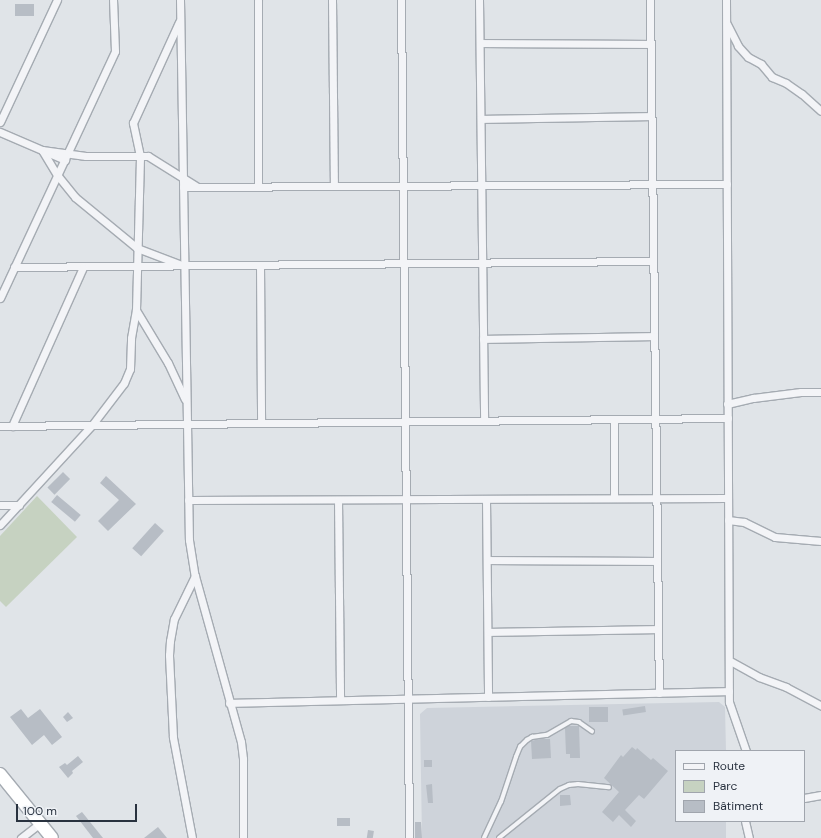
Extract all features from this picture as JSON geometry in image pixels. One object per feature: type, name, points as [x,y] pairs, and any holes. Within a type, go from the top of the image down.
[{"type":"highway","points":[[0,774],[52,838]]},
{"type":"street","points":[[0,122],[57,0]]},
{"type":"street","points":[[0,298],[115,51],[113,0]]},
{"type":"street","points":[[180,0],[189,540],[195,576],[241,742],[243,759],[243,838]]},
{"type":"street","points":[[258,0],[258,186]]},
{"type":"street","points":[[332,0],[334,186]]},
{"type":"street","points":[[401,0],[410,838]]},
{"type":"street","points":[[479,0],[484,421]]},
{"type":"street","points":[[650,0],[659,693]]},
{"type":"street","points":[[726,0],[729,702],[746,750]]},
{"type":"street","points":[[0,525],[92,425],[124,383],[130,369],[131,338],[136,310],[140,156],[134,123],[180,20]]},
{"type":"street","points":[[726,22],[738,46],[748,57],[761,64],[772,77],[786,83],[802,94],[821,111]]},
{"type":"street","points":[[480,43],[650,44]]},
{"type":"street","points":[[481,119],[651,116]]},
{"type":"street","points":[[0,132],[42,150],[66,156],[148,156],[198,187]]},
{"type":"street","points":[[42,150],[57,175],[75,198],[137,248],[184,266]]},
{"type":"street","points":[[183,187],[726,184]]},
{"type":"street","points":[[14,267],[653,261]]},
{"type":"street","points":[[260,265],[262,423]]},
{"type":"street","points":[[12,426],[83,267]]},
{"type":"street","points":[[136,310],[168,363],[186,401]]},
{"type":"street","points":[[483,339],[654,336]]},
{"type":"street","points":[[727,404],[753,398],[794,393],[821,392]]},
{"type":"street","points":[[0,426],[728,418]]},
{"type":"street","points":[[614,419],[614,498]]},
{"type":"street","points":[[188,500],[728,498]]},
{"type":"street","points":[[486,499],[488,697]]},
{"type":"street","points":[[338,500],[340,700]]},
{"type":"street","points":[[0,505],[19,505]]},
{"type":"street","points":[[728,520],[744,522],[775,536],[821,541]]},
{"type":"street","points":[[487,560],[657,561]]},
{"type":"street","points":[[192,838],[173,737],[170,641],[174,619],[195,576]]},
{"type":"street","points":[[488,632],[658,629]]},
{"type":"street","points":[[732,662],[758,677],[786,687],[821,706]]},
{"type":"street","points":[[229,703],[729,692]]},
{"type":"street","points":[[805,798],[821,795]]},
{"type":"street","points":[[745,822],[749,838]]},
{"type":"street","points":[[21,838],[40,823]]},
{"type":"lane","points":[[484,838],[501,802],[520,747],[527,740],[532,737],[550,733],[571,721],[578,722],[592,731]]},
{"type":"lane","points":[[499,838],[560,790],[569,785],[578,784],[609,788]]},
{"type":"shaded area","points":[[719,702],[725,707],[726,750],[675,750],[675,822],[726,822],[726,838],[422,838],[420,714],[427,708]]},
{"type":"green space","points":[[37,496],[77,537],[6,607],[0,601],[0,536]]},
{"type":"building","points":[[15,4],[34,4],[34,16],[15,16]]},
{"type":"building","points":[[63,472],[70,479],[55,495],[47,488]]},
{"type":"building","points":[[106,476],[136,504],[108,531],[98,521],[119,500],[100,483]]},
{"type":"building","points":[[57,495],[81,515],[75,522],[51,502]]},
{"type":"building","points":[[155,523],[164,531],[141,556],[132,548]]},
{"type":"building","points":[[645,706],[646,712],[623,716],[622,710]]},
{"type":"building","points":[[589,707],[608,707],[608,722],[589,722]]},
{"type":"building","points":[[21,709],[28,718],[40,709],[62,737],[52,745],[44,735],[32,745],[10,717]]},
{"type":"building","points":[[68,712],[73,718],[67,722],[63,717]]},
{"type":"building","points":[[568,726],[579,726],[580,758],[570,758],[570,754],[566,754],[565,728]]},
{"type":"building","points":[[550,739],[551,758],[532,759],[531,741]]},
{"type":"building","points":[[632,747],[636,750],[637,748],[651,760],[653,758],[668,771],[644,799],[639,795],[625,810],[636,821],[631,827],[619,815],[613,822],[602,812],[619,792],[604,778],[621,755],[623,757]]},
{"type":"building","points":[[78,756],[83,762],[72,771],[73,773],[68,778],[59,767],[65,763],[67,765]]},
{"type":"building","points":[[424,760],[432,760],[432,767],[424,767]]},
{"type":"building","points":[[432,784],[433,803],[428,803],[426,785]]},
{"type":"building","points":[[560,795],[570,795],[571,805],[560,806]]},
{"type":"building","points":[[82,812],[103,838],[93,838],[76,816]]},
{"type":"building","points":[[337,818],[350,818],[350,826],[337,826]]},
{"type":"building","points":[[415,822],[421,822],[422,838],[415,838]]},
{"type":"building","points":[[158,827],[167,838],[144,838]]},
{"type":"building","points":[[368,830],[374,831],[373,838],[367,838]]}]
